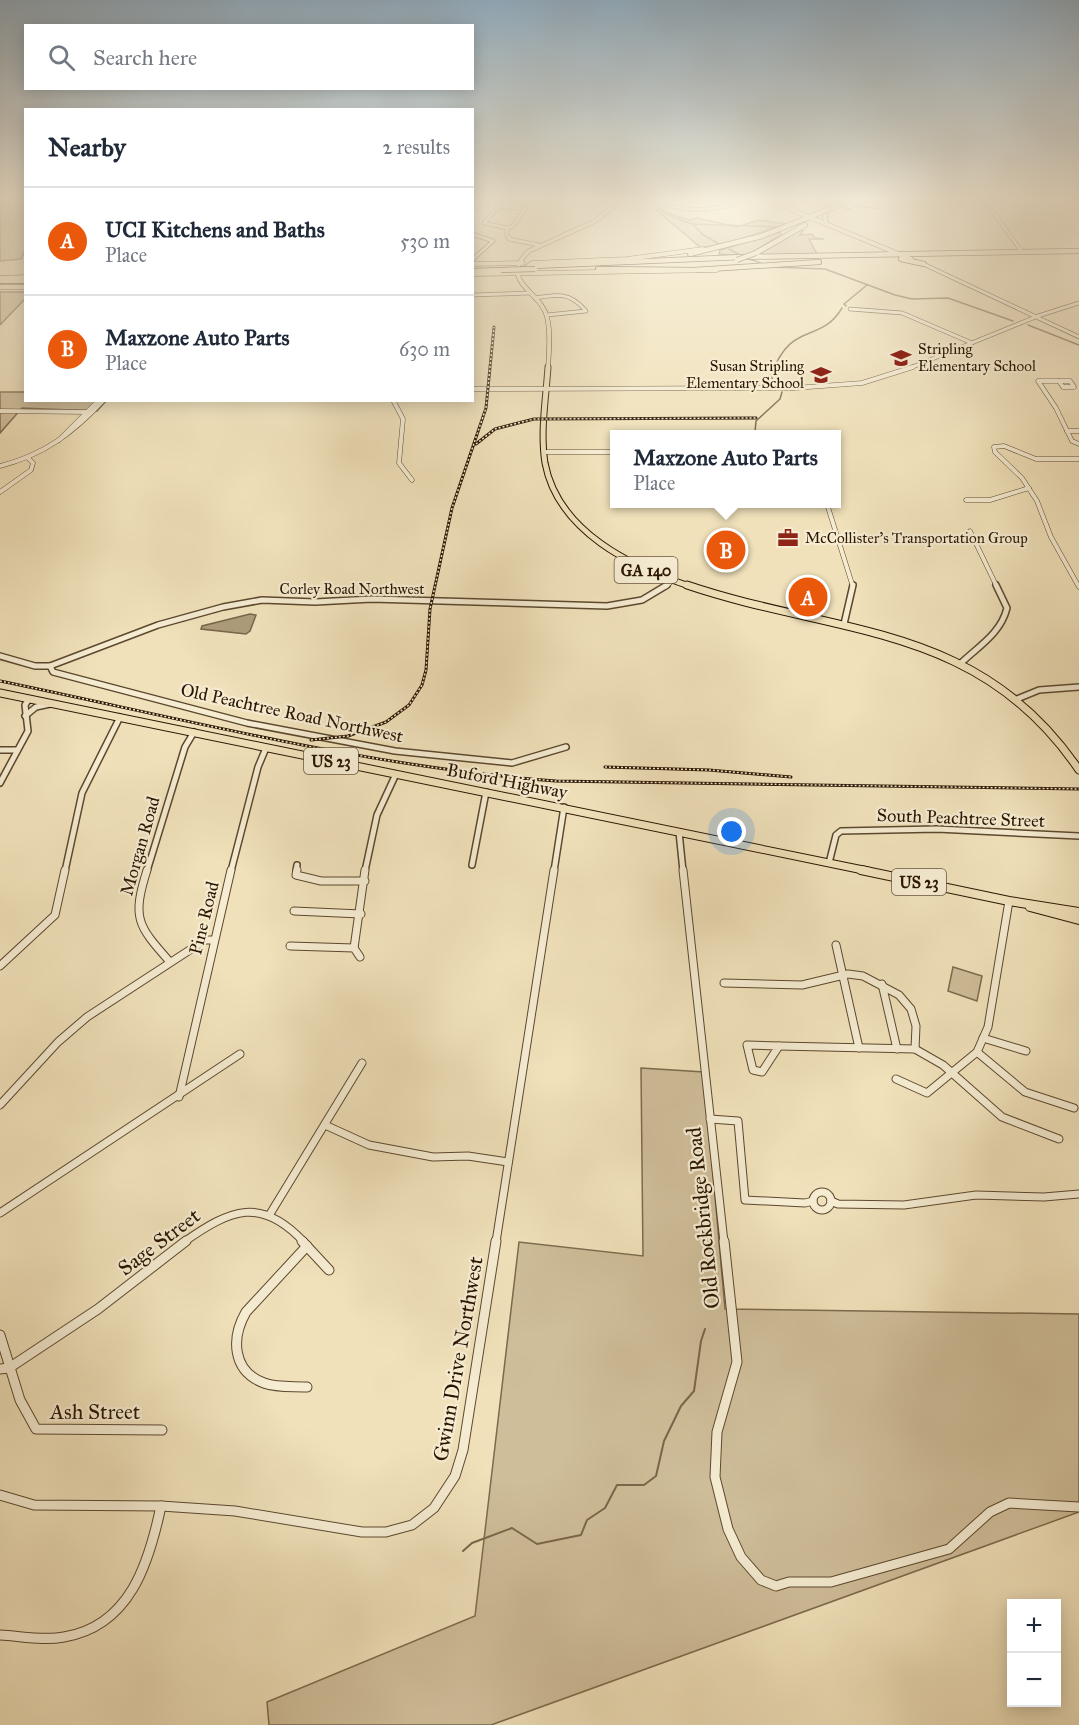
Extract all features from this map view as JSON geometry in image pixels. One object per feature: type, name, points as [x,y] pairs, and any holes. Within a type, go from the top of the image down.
[{"type":"highway","points":[[0,283],[24,282]]},
{"type":"main road","points":[[522,280],[523,288],[529,290]]},
{"type":"main road","points":[[526,280],[529,290],[547,315]]},
{"type":"main road","name":"GA 140","points":[[547,315],[545,452],[548,477],[555,492],[576,521],[596,539],[627,560],[672,581],[726,598],[844,624],[916,643],[962,663],[1017,699],[1052,731],[1079,770]]},
{"type":"main road","name":"Buford Highway","points":[[0,693],[564,807],[1009,901],[1079,912]]},
{"type":"main road","name":"Buford Highway","points":[[1009,901],[1079,920]]},
{"type":"street","points":[[959,280],[1079,337]]},
{"type":"street","points":[[474,295],[529,290]]},
{"type":"street","points":[[534,298],[571,295],[586,311],[547,315]]},
{"type":"street","points":[[474,389],[833,386],[880,379],[1036,317],[1079,303]]},
{"type":"street","points":[[850,309],[902,313],[972,343]]},
{"type":"street","points":[[1059,381],[1038,381],[1072,441],[1079,444]]},
{"type":"street","points":[[89,412],[97,402]]},
{"type":"street","points":[[0,465],[27,457],[56,442],[102,402]]},
{"type":"street","points":[[394,402],[403,418],[399,463],[412,480]]},
{"type":"street","points":[[0,411],[89,412]]},
{"type":"street","points":[[1067,431],[1079,431]]},
{"type":"street","points":[[1079,459],[1036,459],[1008,447],[995,446],[995,452],[1029,488],[1037,501],[1051,537],[1079,587]]},
{"type":"street","points":[[545,452],[610,452]]},
{"type":"street","points":[[0,492],[31,470],[33,463],[27,457]]},
{"type":"street","points":[[966,500],[990,500],[1029,488]]},
{"type":"street","points":[[828,508],[853,582],[852,597],[844,624]]},
{"type":"street","points":[[962,663],[997,629],[1006,617],[1007,608],[970,531]]},
{"type":"street","name":"Corley Road Northwest","points":[[0,656],[35,666],[50,666],[150,628],[245,602],[372,599],[608,606],[640,602],[654,596],[672,581]]},
{"type":"street","name":"Old Peachtree Road Northwest","points":[[50,666],[53,672],[127,692],[382,750],[513,764],[534,759],[540,753],[553,747],[566,747]]},
{"type":"street","points":[[1017,699],[1037,690],[1079,687]]},
{"type":"street","points":[[0,783],[28,731],[24,717],[25,705],[29,699]]},
{"type":"street","points":[[24,717],[36,707],[50,704]]},
{"type":"street","points":[[0,966],[55,915],[82,793],[120,717]]},
{"type":"street","name":"Morgan Road","points":[[170,962],[145,934],[137,917],[138,899],[185,747],[194,732]]},
{"type":"street","name":"Pine Road","points":[[179,1097],[213,940],[258,767],[266,748]]},
{"type":"street","points":[[0,750],[17,750]]},
{"type":"street","points":[[0,764],[10,761]]},
{"type":"street","points":[[360,957],[354,948],[373,828],[380,803],[396,774]]},
{"type":"street","points":[[472,865],[486,792]]},
{"type":"street","name":"Gwinn Drive Northwest","points":[[0,1495],[34,1505],[161,1506],[235,1511],[374,1532],[400,1530],[434,1508],[455,1476],[463,1450],[564,807]]},
{"type":"street","name":"South Peachtree Street","points":[[829,863],[836,835],[841,831],[937,829],[1079,836]]},
{"type":"street","name":"Old Rockbridge Road","points":[[680,832],[737,1362],[717,1432],[715,1477],[723,1514],[741,1557],[756,1575],[776,1586],[789,1582],[831,1582],[949,1550],[965,1538],[977,1522],[1010,1502],[1060,1508],[1079,1507]]},
{"type":"street","points":[[297,865],[297,875],[302,878],[316,881],[365,881]]},
{"type":"street","points":[[897,1079],[927,1093],[977,1052],[988,1027],[993,986],[1009,901]]},
{"type":"street","points":[[294,911],[361,914]]},
{"type":"street","points":[[0,1105],[73,1029],[170,962],[205,940],[213,940]]},
{"type":"street","points":[[836,945],[859,1048]]},
{"type":"street","points":[[290,946],[354,948]]},
{"type":"street","points":[[724,983],[812,984],[852,974],[882,984],[898,992],[914,1014],[915,1049]]},
{"type":"street","points":[[882,984],[897,1049]]},
{"type":"street","points":[[983,1038],[1026,1051]]},
{"type":"street","points":[[779,1046],[762,1072],[753,1070],[747,1046],[779,1046],[915,1049],[943,1065],[1002,1117],[1059,1139]]},
{"type":"street","points":[[977,1052],[1025,1092],[1074,1108]]},
{"type":"street","points":[[0,1213],[179,1097],[240,1054]]},
{"type":"street","points":[[329,1270],[307,1246],[270,1214],[362,1063]]},
{"type":"street","points":[[710,1119],[738,1121],[745,1200],[805,1203],[813,1201]]},
{"type":"street","points":[[325,1125],[369,1145],[433,1157],[468,1156],[508,1162]]},
{"type":"street","points":[[813,1201],[816,1193],[822,1192],[837,1204],[904,1205],[976,1195],[1044,1197],[1079,1194]]},
{"type":"street","points":[[813,1201],[817,1208],[822,1210],[830,1208],[831,1201]]},
{"type":"street","name":"Sage Street","points":[[5,1369],[84,1321],[217,1221],[232,1215],[270,1214]]},
{"type":"street","points":[[307,1246],[246,1312],[238,1323],[234,1337],[238,1359],[252,1376],[266,1383],[307,1387]]},
{"type":"street","points":[[0,1335],[5,1369]]},
{"type":"street","name":"Ash Street","points":[[5,1369],[30,1425],[38,1430],[162,1430]]},
{"type":"street","points":[[0,1635],[64,1637],[97,1628],[111,1618],[129,1598],[145,1570],[152,1554],[161,1506]]},
{"type":"shaded area","points":[[0,292],[24,292],[24,300],[0,325]]},
{"type":"shaded area","points":[[0,392],[24,392],[24,402],[105,402],[97,411],[22,408],[0,433]]},
{"type":"shaded area","points":[[250,614],[256,615],[250,631],[246,634],[201,629],[202,626]]},
{"type":"shaded area","points":[[953,967],[982,976],[977,1001],[948,991]]},
{"type":"shaded area","points":[[641,1068],[704,1072],[725,1309],[1079,1314],[1079,1512],[491,1725],[269,1725],[267,1702],[475,1616],[519,1242],[643,1256]]},
{"type":"waterway","points":[[856,280],[912,299],[948,298],[1013,321]]},
{"type":"waterway","points":[[846,306],[844,304],[867,285]]},
{"type":"waterway","points":[[776,386],[771,376],[787,347],[796,339],[824,326],[842,308]]},
{"type":"waterway","points":[[1028,325],[1079,345]]},
{"type":"waterway","points":[[755,430],[756,421],[780,399],[782,392]]},
{"type":"waterway","points":[[463,1551],[472,1543],[512,1528],[537,1544],[581,1535],[587,1520],[605,1508],[617,1485],[644,1485],[656,1476],[664,1441],[681,1406],[694,1391],[701,1341],[705,1329]]},
{"type":"railway","points":[[311,740],[348,736],[386,722],[409,705],[422,685],[426,670],[430,609],[452,508],[486,408],[494,327]]},
{"type":"railway","points":[[476,444],[495,429],[534,419],[756,418]]},
{"type":"railway","points":[[0,681],[276,740],[416,765],[486,774],[556,781],[1079,789]]},
{"type":"railway","points":[[605,767],[709,770],[791,777]]},
{"type":"place","name":"Stripling Elementary School","points":[[901,358]]},
{"type":"place","name":"Susan Stripling Elementary School","points":[[821,375]]},
{"type":"place","name":"McCollister's Transportation Group","points":[[788,538]]},
{"type":"place","name":"Maxzone Auto Parts","points":[[726,550]]},
{"type":"place","name":"UCI Kitchens and Baths","points":[[808,597]]}]
